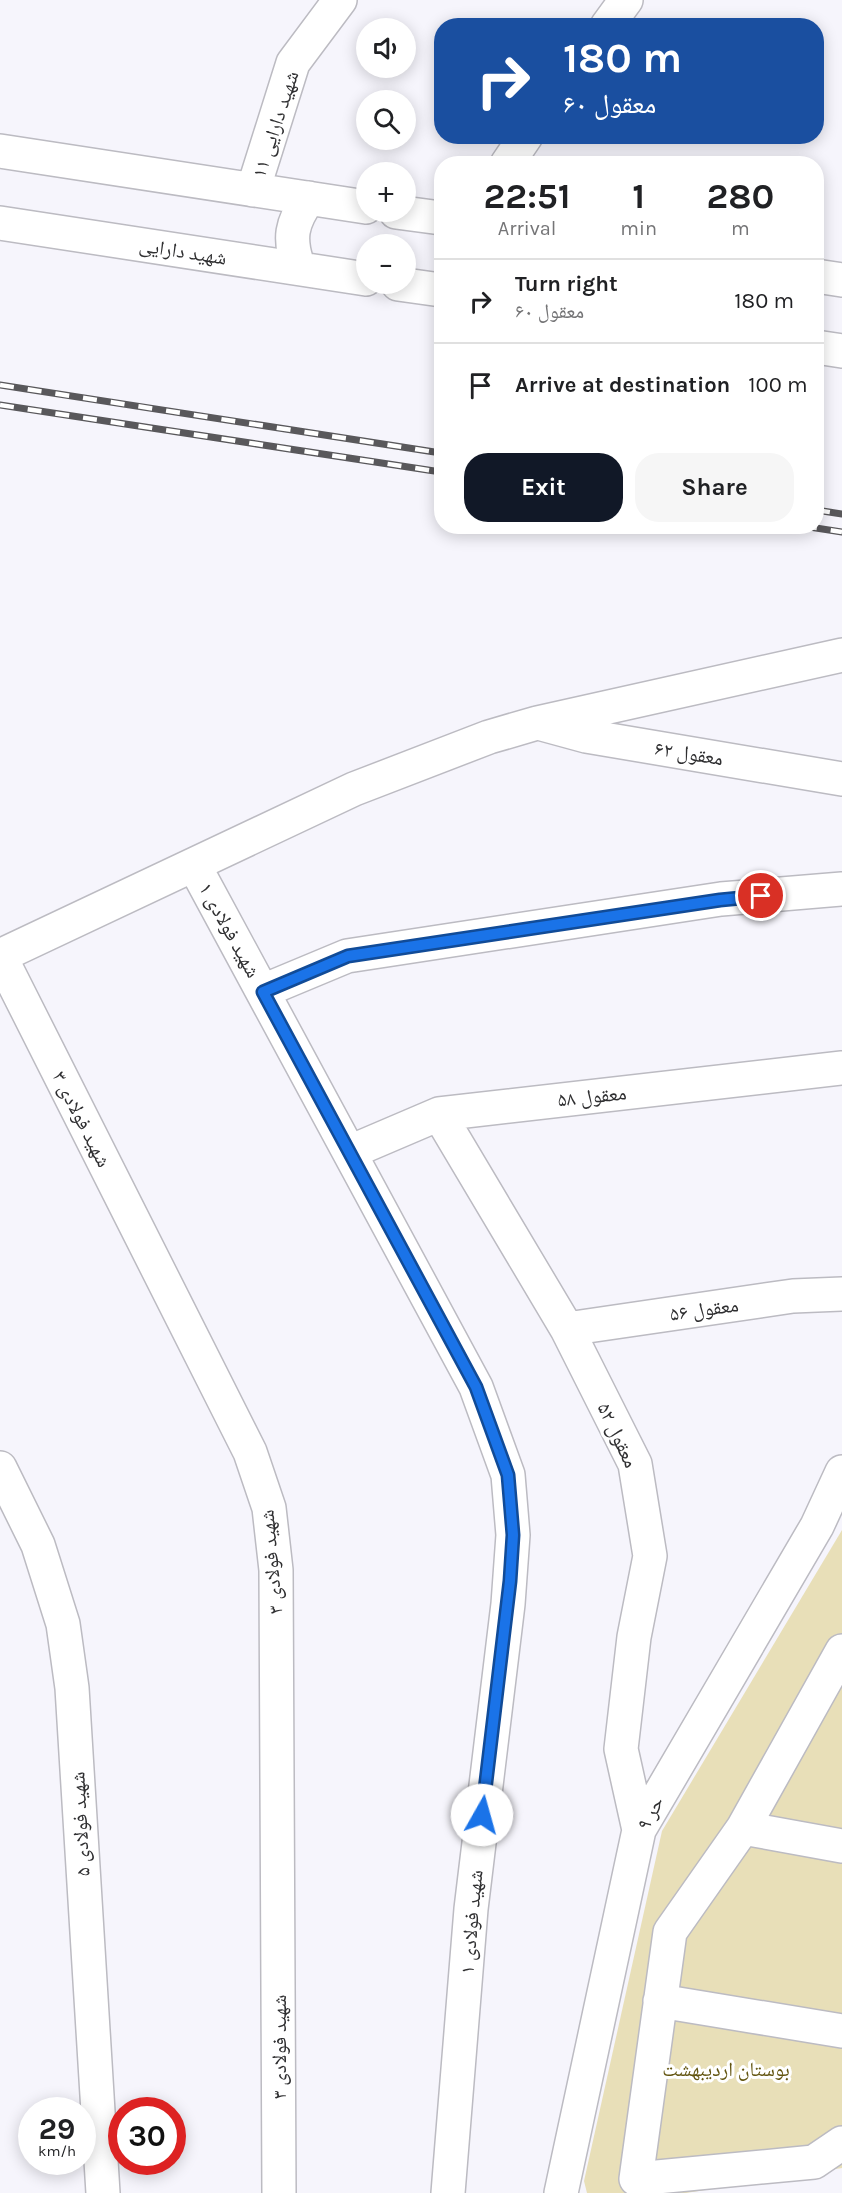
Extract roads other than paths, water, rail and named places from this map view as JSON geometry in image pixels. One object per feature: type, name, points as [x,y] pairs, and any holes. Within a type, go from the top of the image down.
[{"type":"street","name":"شهید دارایی ۱۱","points":[[254,190],[293,63],[340,0]]},
{"type":"street","points":[[614,18],[626,0]]},
{"type":"street","points":[[0,151],[356,205]]},
{"type":"street","points":[[299,268],[292,250],[292,231],[298,214],[309,198]]},
{"type":"street","points":[[416,215],[434,218]]},
{"type":"street","name":"شهید دارایی","points":[[0,223],[356,277]]},
{"type":"street","points":[[824,277],[842,280]]},
{"type":"street","points":[[416,287],[434,289]]},
{"type":"street","points":[[824,348],[842,351]]},
{"type":"street","points":[[0,956],[354,789],[489,737],[537,723],[842,655]]},
{"type":"street","name":"معقول ۶۲","points":[[537,723],[586,736],[842,779]]},
{"type":"street","name":"شهید فولادی ۱","points":[[194,865],[476,1387],[508,1475],[513,1535],[508,1604],[471,1909],[448,2193]]},
{"type":"street","points":[[263,992],[348,956],[720,900],[842,889]]},
{"type":"street","name":"شهید فولادی ۳","points":[[0,956],[250,1452],[268,1508],[276,1570],[279,2193]]},
{"type":"street","name":"معقول ۵۸","points":[[350,1152],[439,1114],[842,1068]]},
{"type":"street","name":"معقول ۵۲","points":[[439,1114],[567,1329],[635,1464],[650,1556],[634,1637],[621,1749],[639,1830]]},
{"type":"street","name":"معقول ۵۶","points":[[567,1329],[793,1296],[842,1294]]},
{"type":"street","name":"شهید فولادی ۵","points":[[0,1468],[38,1545],[63,1624],[72,1688],[103,2193]]},
{"type":"street","name":"حر ۹","points":[[561,2193],[639,1830],[817,1526],[842,1472]]},
{"type":"street","points":[[842,1651],[743,1828],[670,1932],[636,2179],[814,2162],[842,2143]]},
{"type":"street","points":[[743,1828],[842,1846]]},
{"type":"street","points":[[660,2001],[842,2031]]},
{"type":"railway","points":[[0,385],[434,452]]},
{"type":"railway","points":[[0,405],[434,471]]},
{"type":"railway","points":[[824,511],[842,514]]},
{"type":"railway","points":[[824,529],[842,532]]},
{"type":"park label","name":"بوستان اردیبهشت","points":[[726,2069]]}]
